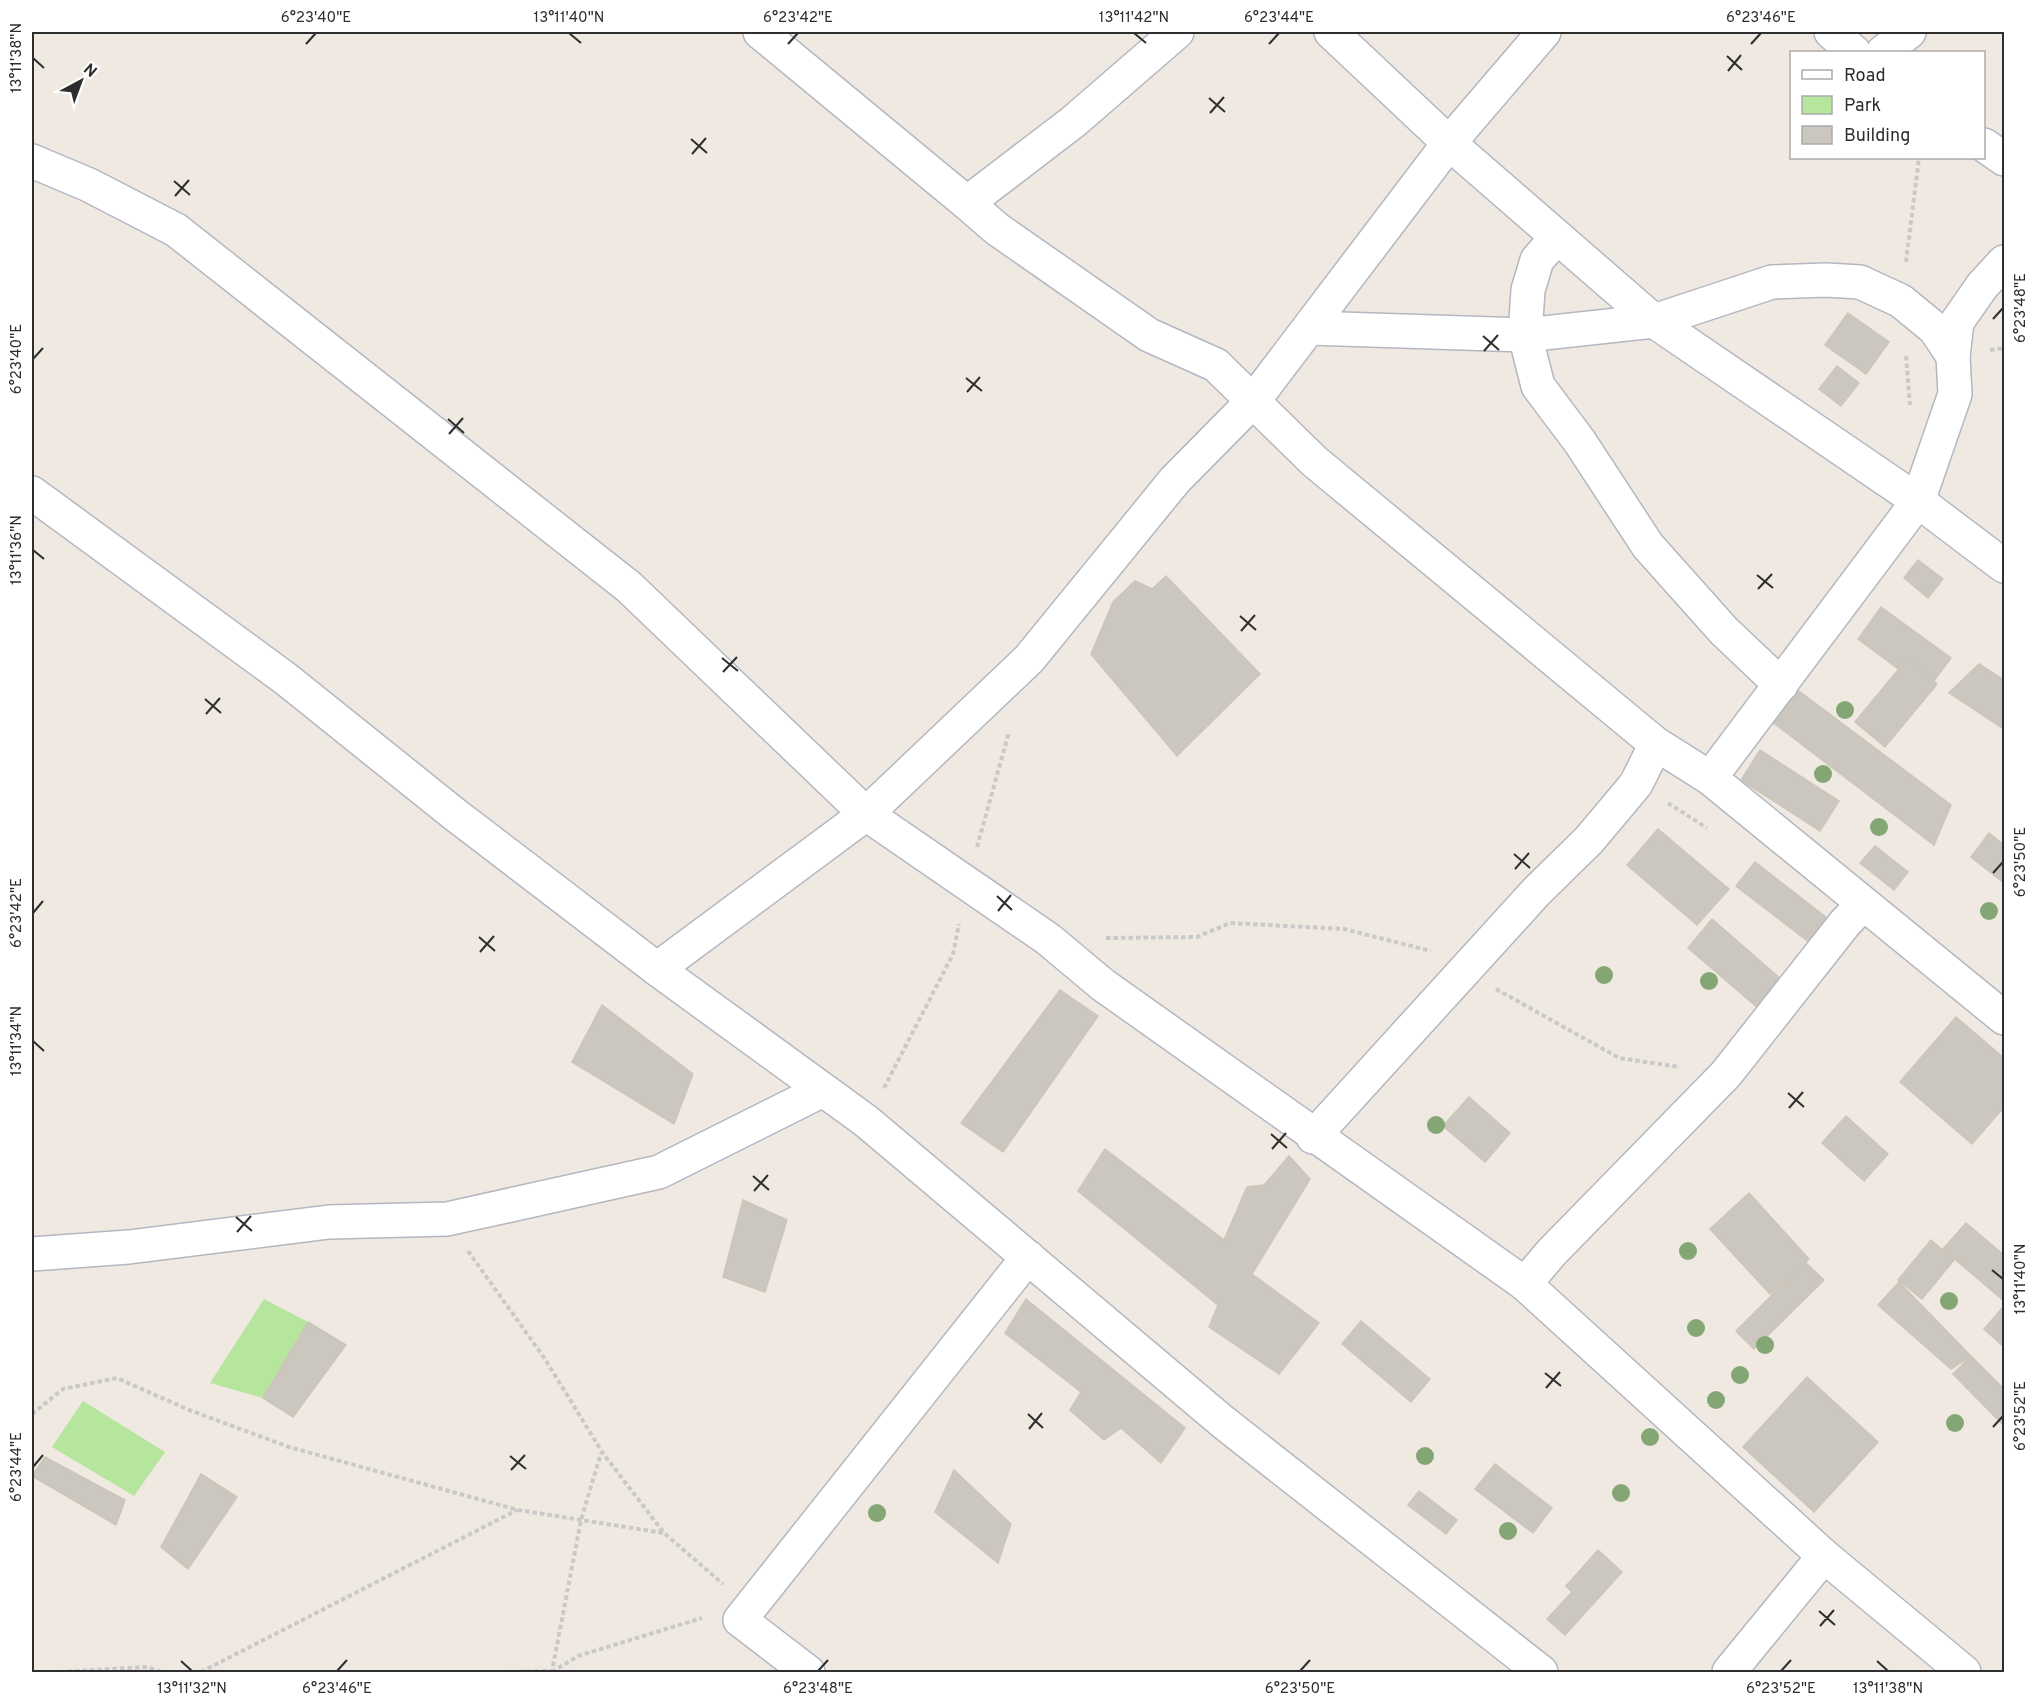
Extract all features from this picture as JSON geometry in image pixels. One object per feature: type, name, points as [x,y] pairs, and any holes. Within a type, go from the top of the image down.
[{"type":"street","points":[[760,32],[997,229],[1149,335],[1216,365],[1314,461],[1656,744],[1710,778],[2004,1018]]},
{"type":"street","points":[[968,203],[1073,122],[1177,32]]},
{"type":"street","points":[[1331,32],[1449,142],[1654,321],[1918,501],[2004,566]]},
{"type":"street","points":[[657,969],[866,814],[1029,659],[1175,480],[1254,400],[1449,142],[1544,32]]},
{"type":"street","points":[[1831,32],[1853,51]]},
{"type":"street","points":[[1884,51],[1910,32]]},
{"type":"street","points":[[1985,146],[2004,159]]},
{"type":"street","points":[[32,161],[89,185],[176,230],[629,586],[866,814],[1048,939],[1103,985],[1313,1137],[1525,1284],[1824,1556],[1964,1672]]},
{"type":"street","points":[[1557,237],[1537,260],[1528,290],[1525,335],[1538,386],[1580,442],[1648,546],[1725,631],[1781,685]]},
{"type":"street","points":[[1710,778],[1918,501],[1955,394],[1953,356],[1957,322],[2004,262]]},
{"type":"street","points":[[1310,328],[1525,335],[1654,321],[1772,282],[1860,282],[1901,301],[1935,329],[1953,356]]},
{"type":"street","points":[[32,493],[286,679],[453,813],[657,969],[739,1027],[821,1091],[866,1121],[1223,1422],[1541,1672]]},
{"type":"street","points":[[1313,1137],[1536,892],[1589,840],[1636,784],[1656,744]]},
{"type":"street","points":[[1525,1284],[1551,1253],[1726,1074],[1845,923],[1863,904]]},
{"type":"street","points":[[32,1254],[129,1247],[329,1222],[447,1219],[659,1172],[821,1091]]},
{"type":"street","points":[[808,1672],[740,1620],[1028,1257]]},
{"type":"street","points":[[1729,1672],[1824,1556]]},
{"type":"path","points":[[1105,938],[1197,937],[1230,923],[1333,929],[1474,961],[1496,990],[1619,1058],[1726,1074]]},
{"type":"path","points":[[447,1219],[545,1359],[602,1452],[664,1533],[751,1608]]},
{"type":"path","points":[[32,1414],[63,1389],[117,1378],[189,1410],[289,1447],[518,1510],[664,1533]]},
{"type":"path","points":[[552,1672],[581,1520],[602,1452]]},
{"type":"path","points":[[201,1672],[518,1510]]},
{"type":"path","points":[[497,1672],[552,1672],[578,1656],[703,1618]]},
{"type":"path","points":[[60,1672],[147,1667],[162,1672]]},
{"type":"green space","points":[[264,1299],[308,1322],[263,1398],[210,1383]]},
{"type":"green space","points":[[83,1401],[165,1452],[134,1496],[52,1447]]},
{"type":"building","points":[[1848,313],[1889,342],[1866,374],[1825,345]]},
{"type":"building","points":[[1837,366],[1859,383],[1841,406],[1819,389]]},
{"type":"building","points":[[1918,560],[1943,579],[1928,598],[1904,578]]},
{"type":"building","points":[[1166,576],[1260,674],[1177,756],[1091,654],[1113,602],[1135,581],[1152,589]]},
{"type":"building","points":[[1881,607],[1951,658],[1927,690],[1858,639]]},
{"type":"building","points":[[1907,659],[1937,684],[1885,747],[1855,722]]},
{"type":"building","points":[[1979,664],[2004,680],[2004,729],[1949,693]]},
{"type":"building","points":[[1795,688],[1951,805],[1934,845],[1771,721]]},
{"type":"building","points":[[1760,750],[1839,801],[1820,831],[1741,780]]},
{"type":"building","points":[[1658,829],[1729,889],[1697,925],[1627,865]]},
{"type":"building","points":[[1989,833],[2004,845],[2004,883],[1971,857]]},
{"type":"building","points":[[1875,846],[1908,872],[1894,890],[1860,863]]},
{"type":"building","points":[[1755,862],[1832,922],[1814,946],[1736,886]]},
{"type":"building","points":[[1712,919],[1782,980],[1758,1008],[1688,948]]},
{"type":"building","points":[[1060,990],[1098,1016],[1003,1152],[961,1123]]},
{"type":"building","points":[[602,1005],[693,1074],[674,1124],[572,1062]]},
{"type":"building","points":[[1956,1017],[2004,1058],[2004,1107],[1972,1144],[1900,1082]]},
{"type":"building","points":[[1469,1097],[1510,1133],[1485,1162],[1443,1126]]},
{"type":"building","points":[[1846,1116],[1888,1154],[1864,1181],[1822,1143]]},
{"type":"building","points":[[1105,1149],[1224,1240],[1247,1187],[1264,1185],[1289,1156],[1310,1179],[1252,1274],[1319,1323],[1279,1374],[1209,1327],[1218,1305],[1078,1191]]},
{"type":"building","points":[[1749,1193],[1809,1259],[1770,1294],[1710,1229]]},
{"type":"building","points":[[743,1200],[787,1220],[765,1292],[723,1277]]},
{"type":"building","points":[[1966,1223],[2004,1255],[2004,1301],[1943,1249]]},
{"type":"building","points":[[1931,1240],[1954,1260],[1922,1299],[1898,1280]]},
{"type":"building","points":[[1805,1262],[1824,1280],[1754,1349],[1736,1331]]},
{"type":"building","points":[[1899,1282],[1971,1356],[1951,1369],[1878,1305]]},
{"type":"building","points":[[1026,1299],[1185,1428],[1161,1463],[1121,1428],[1104,1440],[1070,1410],[1081,1392],[1005,1333]]},
{"type":"building","points":[[2004,1306],[2004,1347],[1984,1329]]},
{"type":"building","points":[[1361,1321],[1430,1379],[1411,1402],[1342,1344]]},
{"type":"building","points":[[308,1322],[346,1345],[293,1417],[263,1398]]},
{"type":"building","points":[[1971,1356],[2004,1389],[2004,1426],[1953,1374]]},
{"type":"building","points":[[1807,1377],[1878,1442],[1814,1512],[1743,1447]]},
{"type":"building","points":[[45,1457],[125,1500],[116,1525],[32,1476]]},
{"type":"building","points":[[1495,1464],[1552,1508],[1533,1533],[1475,1489]]},
{"type":"building","points":[[954,1470],[1011,1524],[998,1563],[935,1512]]},
{"type":"building","points":[[201,1474],[237,1497],[188,1569],[161,1547]]},
{"type":"building","points":[[1419,1491],[1457,1520],[1446,1534],[1408,1505]]},
{"type":"building","points":[[1598,1550],[1622,1572],[1565,1635],[1547,1619],[1572,1592],[1566,1586]]}]
